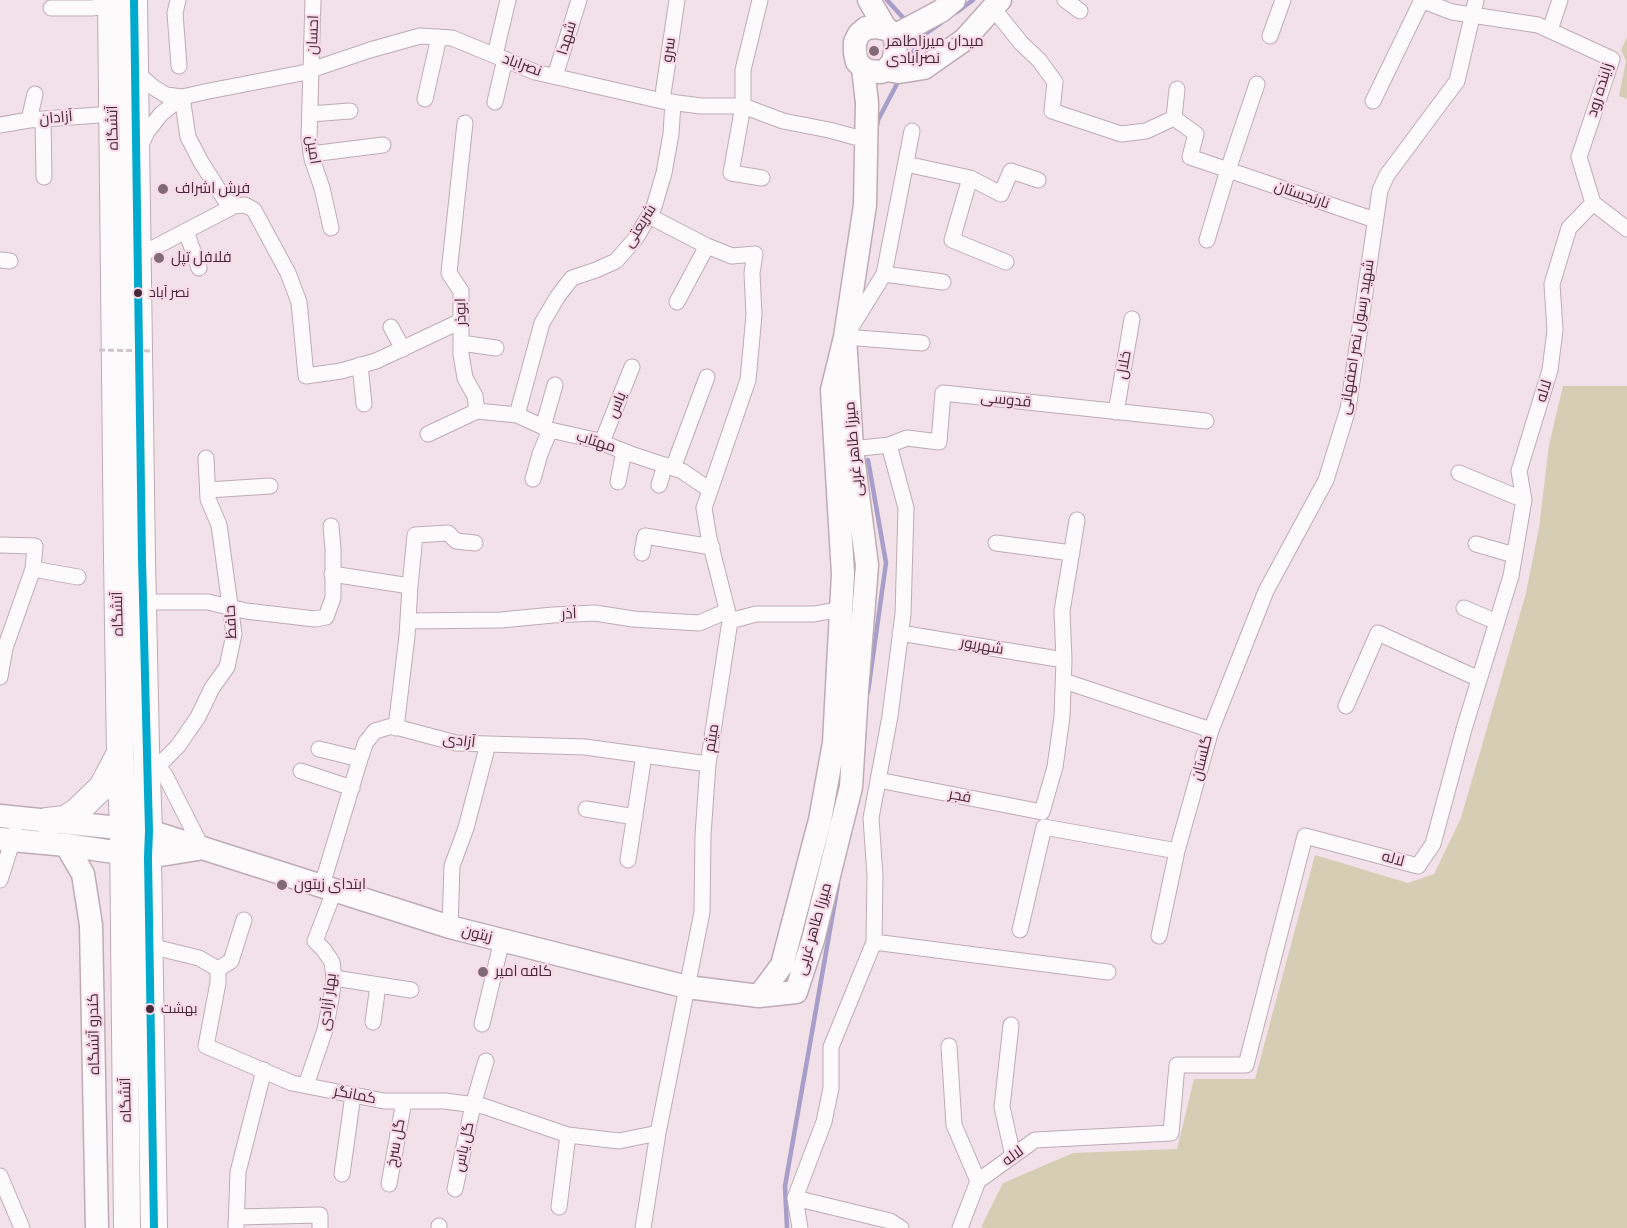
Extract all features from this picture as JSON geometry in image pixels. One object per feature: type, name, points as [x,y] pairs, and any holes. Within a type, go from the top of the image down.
[{"type":"main road","points":[[867,0],[882,31],[942,11],[954,0]]},
{"type":"main road","name":"آتشگاه","points":[[119,2],[135,71],[143,602],[152,757],[148,857],[154,1228]]},
{"type":"main road","name":"آتشگاه","points":[[119,2],[113,114],[127,1228]]},
{"type":"main road","points":[[887,70],[924,68],[964,40],[996,4]]},
{"type":"main road","name":"میرزا طاهر غربی","points":[[759,996],[782,965],[820,820],[834,743],[843,574],[832,390],[845,337],[865,205],[867,103],[893,62],[896,52],[882,31],[859,34],[855,42],[857,62],[887,70]]},
{"type":"main road","name":"میرزا طاهر غربی","points":[[759,996],[796,992],[813,940],[852,787],[867,565],[852,449],[845,337]]},
{"type":"main road","points":[[47,821],[65,819],[102,788],[120,753]]},
{"type":"main road","points":[[10,817],[47,821],[123,840],[148,857]]},
{"type":"main road","name":"زیتون","points":[[123,840],[149,831],[450,927],[687,987],[759,996]]},
{"type":"main road","points":[[6,839],[66,845],[123,840]]},
{"type":"main road","name":"کندرو آتشگاه","points":[[66,845],[83,874],[92,925],[97,1228]]},
{"type":"main road","name":"زیتون","points":[[148,857],[202,848]]},
{"type":"main road","points":[[109,1228],[126,1168]]},
{"type":"street","points":[[178,0],[175,13],[179,66]]},
{"type":"street","name":"احسان","points":[[312,70],[314,0]]},
{"type":"street","points":[[495,102],[508,0]]},
{"type":"street","name":"شهدا","points":[[555,76],[579,0]]},
{"type":"street","name":"سرو","points":[[667,101],[677,0]]},
{"type":"street","points":[[760,0],[743,70],[743,106],[731,173],[762,178]]},
{"type":"street","points":[[1065,0],[1080,11]]},
{"type":"street","points":[[1270,36],[1283,0]]},
{"type":"street","points":[[1372,101],[1422,0]]},
{"type":"street","name":"زاینده رود","points":[[1422,0],[1452,12],[1538,25],[1612,59],[1579,157],[1593,203]]},
{"type":"street","name":"شهید رسول نصر اصفهانی","points":[[1211,730],[1266,591],[1326,480],[1348,409],[1380,190],[1387,175],[1457,81],[1476,0]]},
{"type":"street","points":[[1550,30],[1560,0]]},
{"type":"street","points":[[51,8],[91,8],[119,2]]},
{"type":"street","points":[[996,4],[1021,43],[1039,60],[1055,82],[1052,111],[1121,134],[1146,131],[1174,118],[1177,89]]},
{"type":"street","name":"نصراباد","points":[[182,97],[312,70],[420,36],[439,37],[452,38],[535,72],[667,101],[701,106],[743,106],[783,121],[866,140]]},
{"type":"street","points":[[425,99],[439,37]]},
{"type":"street","name":"امین","points":[[312,70],[309,139],[331,228]]},
{"type":"street","points":[[135,71],[166,95],[182,97]]},
{"type":"street","points":[[1207,240],[1257,84]]},
{"type":"street","points":[[35,94],[36,120],[44,177]]},
{"type":"street","points":[[136,156],[147,132],[161,114],[182,97]]},
{"type":"street","points":[[182,97],[188,137],[225,200],[234,206]]},
{"type":"street","name":"شریعتی","points":[[517,415],[542,323],[558,296],[572,278],[616,261],[636,238],[654,207],[672,134],[667,101]]},
{"type":"street","points":[[310,114],[350,111]]},
{"type":"street","name":"آزادان","points":[[0,125],[113,114]]},
{"type":"street","name":"نارنجستان","points":[[1174,118],[1196,134],[1190,157],[1376,220]]},
{"type":"street","name":"ابوذر","points":[[465,123],[449,273],[461,291],[461,354],[465,378],[476,396],[477,411]]},
{"type":"street","points":[[912,131],[884,274],[845,337],[922,343]]},
{"type":"street","points":[[311,154],[384,145]]},
{"type":"street","points":[[906,164],[970,178],[1001,194],[1011,171],[1038,180]]},
{"type":"street","points":[[970,178],[952,240],[1005,262]]},
{"type":"street","points":[[1593,203],[1627,229]]},
{"type":"street","name":"لاله","points":[[978,1181],[1035,1140],[1171,1133],[1177,1065],[1246,1065],[1305,836],[1418,866],[1433,844],[1464,729],[1510,576],[1524,500],[1519,471],[1550,369],[1555,330],[1552,284],[1569,228],[1593,203]]},
{"type":"street","points":[[138,256],[234,206],[245,205],[254,210],[288,273],[299,302],[306,376],[341,371],[376,361],[461,321]]},
{"type":"street","points":[[649,216],[707,246],[677,302]]},
{"type":"street","points":[[186,231],[199,268]]},
{"type":"street","name":"میثم","points":[[643,1228],[658,1133],[702,912],[703,835],[708,764],[729,616],[704,508],[748,380],[754,315],[752,273],[755,254],[732,256],[707,246]]},
{"type":"street","points":[[884,274],[943,282]]},
{"type":"street","name":"خلال","points":[[1116,412],[1132,319]]},
{"type":"street","points":[[391,327],[403,349]]},
{"type":"street","points":[[461,343],[496,348]]},
{"type":"street","points":[[360,365],[364,404]]},
{"type":"street","name":"یاس","points":[[602,442],[632,367]]},
{"type":"street","points":[[659,485],[669,467],[707,377]]},
{"type":"street","points":[[534,479],[555,385]]},
{"type":"street","name":"قدوسی","points":[[852,449],[889,444],[907,438],[939,441],[943,393],[1206,421]]},
{"type":"street","points":[[428,434],[477,411]]},
{"type":"street","name":"مهتاب","points":[[477,411],[517,415],[546,428],[602,442],[682,471],[710,490]]},
{"type":"street","points":[[800,1228],[795,1198],[824,1122],[831,1088],[831,1047],[874,942],[875,876],[871,818],[890,716],[903,614],[906,508],[889,444]]},
{"type":"street","points":[[618,482],[624,451]]},
{"type":"street","name":"حافظ","points":[[152,757],[178,746],[198,717],[212,688],[227,667],[234,634],[219,525],[208,499],[206,458]]},
{"type":"street","points":[[1459,473],[1524,500]]},
{"type":"street","points":[[208,490],[270,486]]},
{"type":"street","points":[[1064,681],[1062,611],[1077,520]]},
{"type":"street","points":[[143,602],[208,602],[230,608],[315,619],[326,617],[333,598],[331,526]]},
{"type":"street","points":[[328,887],[352,788],[366,742],[375,731],[393,726],[396,728],[415,535],[448,533],[456,541],[476,543]]},
{"type":"street","points":[[642,553],[645,536],[712,547]]},
{"type":"street","points":[[996,543],[1072,553]]},
{"type":"street","points":[[1476,544],[1514,555]]},
{"type":"street","points":[[0,545],[34,546],[33,568],[2,647],[0,677]]},
{"type":"street","points":[[33,568],[78,577]]},
{"type":"street","points":[[332,574],[410,586]]},
{"type":"street","points":[[1464,608],[1497,622]]},
{"type":"street","name":"آذر","points":[[408,621],[501,620],[595,613],[633,620],[699,623],[729,616],[814,614],[841,609]]},
{"type":"street","name":"شهریور","points":[[900,633],[1064,660]]},
{"type":"street","points":[[1346,706],[1378,633],[1479,679]]},
{"type":"street","name":"گلستان","points":[[1064,681],[1211,730],[1177,851],[1160,936]]},
{"type":"street","name":"فجر","points":[[878,780],[1042,812],[1055,767],[1064,681]]},
{"type":"street","name":"آزادی","points":[[396,728],[456,743],[585,747],[708,764]]},
{"type":"street","points":[[450,927],[452,866],[466,828],[488,744]]},
{"type":"street","points":[[320,749],[360,759]]},
{"type":"street","points":[[628,860],[644,755]]},
{"type":"street","points":[[152,757],[165,775],[202,848]]},
{"type":"street","points":[[301,771],[352,788]]},
{"type":"street","points":[[586,809],[635,817]]},
{"type":"street","points":[[0,880],[10,817]]},
{"type":"street","points":[[1020,930],[1044,827],[1177,851]]},
{"type":"street","name":"بهار آزادی","points":[[306,1086],[325,1030],[334,978],[332,962],[315,941],[328,887]]},
{"type":"street","points":[[150,946],[199,958],[218,969],[231,960],[244,920]]},
{"type":"street","points":[[482,1024],[502,940]]},
{"type":"street","points":[[874,942],[1108,972]]},
{"type":"street","name":"کمانگر","points":[[218,969],[218,983],[206,1046],[292,1083],[384,1101],[445,1101],[483,1106],[568,1136],[619,1141],[658,1133]]},
{"type":"street","points":[[334,978],[411,990]]},
{"type":"street","points":[[373,1022],[378,986]]},
{"type":"street","points":[[1011,1024],[1002,1107],[1013,1155]]},
{"type":"street","points":[[949,1046],[954,1125],[978,1181],[960,1228]]},
{"type":"street","name":"گل یاس","points":[[455,1189],[473,1105],[486,1061]]},
{"type":"street","points":[[264,1070],[238,1172],[237,1223],[320,1215],[320,1228]]},
{"type":"street","points":[[342,1174],[353,1095]]},
{"type":"street","name":"گل سرخ","points":[[389,1184],[404,1101]]},
{"type":"street","points":[[559,1207],[568,1136]]},
{"type":"street","points":[[0,1176],[22,1228]]},
{"type":"street","points":[[795,1198],[890,1221],[902,1228]]},
{"type":"path","points":[[99,350],[153,351]]},
{"type":"shaded area","points":[[1627,37],[1627,99],[1619,96],[1626,61],[1621,50]]},
{"type":"shaded area","points":[[1563,386],[1627,386],[1627,1228],[981,1227],[1003,1183],[1073,1153],[1177,1149],[1194,1079],[1255,1079],[1315,855],[1408,883],[1434,874],[1461,818],[1526,593],[1539,528],[1549,445]]},
{"type":"waterway","points":[[887,0],[907,22]]},
{"type":"waterway","points":[[957,12],[973,0]]},
{"type":"waterway","points":[[908,62],[921,37],[941,23]]},
{"type":"waterway","points":[[877,126],[899,80]]},
{"type":"waterway","points":[[868,460],[886,563],[868,692]]},
{"type":"waterway","points":[[787,1228],[785,1186],[838,884]]},
{"type":"transit line","points":[[134,0],[154,1228]]},
{"type":"place","name":"میدان میرزاطاهر نصرآبادی","points":[[874,51]]},
{"type":"place","name":"فرش اشراف","points":[[163,189]]},
{"type":"place","name":"فلافل تپل","points":[[159,258]]},
{"type":"place","name":"نصر آباد","points":[[138,293]]},
{"type":"place","name":"ابتدای زیتون","points":[[282,885]]},
{"type":"place","name":"کافه امیر","points":[[483,972]]},
{"type":"place","name":"بهشت","points":[[150,1009]]}]
